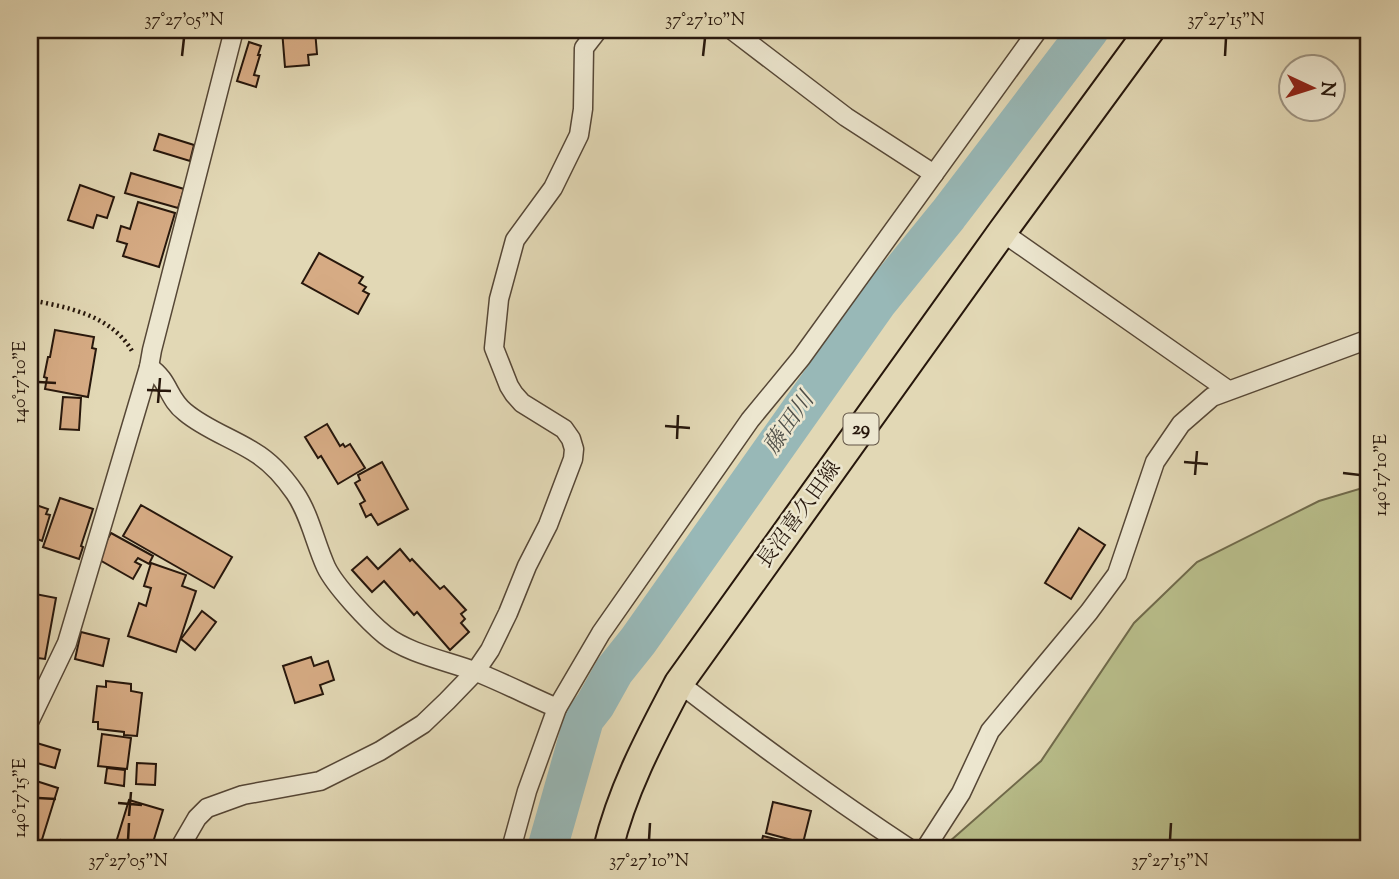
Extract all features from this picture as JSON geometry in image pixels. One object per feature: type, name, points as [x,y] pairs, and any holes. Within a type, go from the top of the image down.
[{"type":"main road","name":"長沼喜久田線","points":[[608,849],[615,821],[647,745],[679,683],[1150,30]]},
{"type":"street","points":[[30,720],[67,643],[149,368],[234,30]]},
{"type":"street","points":[[179,849],[207,808],[243,795],[320,781],[380,751],[423,724],[475,672],[490,650],[548,525],[573,459],[574,449],[564,429],[522,403],[509,386],[494,348],[499,299],[515,240],[552,188],[579,135],[583,108],[584,48],[597,30]]},
{"type":"street","points":[[732,30],[846,117],[934,174]]},
{"type":"street","points":[[511,849],[527,791],[557,708],[601,633],[750,420],[801,358],[1038,30]]},
{"type":"street","points":[[1002,232],[1228,390]]},
{"type":"street","points":[[925,849],[961,793],[990,731],[1089,612],[1117,574],[1155,462],[1181,424],[1212,397],[1369,338]]},
{"type":"street","points":[[149,368],[160,374],[171,398],[183,411],[257,453],[282,475],[297,496],[334,580],[387,636],[404,646],[475,672],[557,708]]},
{"type":"street","points":[[679,683],[752,740],[910,849]]},
{"type":"path","points":[[30,300],[78,310],[102,323],[126,341],[139,364],[149,368]]},
{"type":"green space","points":[[1369,486],[1369,849],[941,849],[1041,761],[1134,623],[1197,562],[1319,501]]},
{"type":"building","points":[[282,30],[315,30],[317,54],[308,55],[309,65],[285,67]]},
{"type":"building","points":[[249,42],[261,46],[254,75],[259,76],[256,87],[237,81]]},
{"type":"building","points":[[159,134],[194,145],[190,161],[154,150]]},
{"type":"building","points":[[131,173],[184,189],[178,208],[125,193]]},
{"type":"building","points":[[80,185],[114,197],[107,218],[97,215],[93,228],[68,220]]},
{"type":"building","points":[[138,202],[175,213],[159,267],[123,256],[127,244],[117,241],[121,226],[130,229]]},
{"type":"building","points":[[319,253],[363,277],[359,283],[366,287],[363,291],[369,294],[358,314],[302,283]]},
{"type":"building","points":[[55,330],[94,337],[92,348],[96,349],[88,397],[45,389],[47,378],[44,377]]},
{"type":"building","points":[[63,397],[81,398],[79,430],[60,429]]},
{"type":"building","points":[[327,424],[340,446],[350,444],[365,468],[338,484],[321,456],[318,458],[305,437]]},
{"type":"building","points":[[382,462],[408,509],[378,525],[371,514],[366,517],[360,504],[365,501],[355,483],[360,480],[358,475]]},
{"type":"building","points":[[60,498],[93,509],[79,559],[43,547]]},
{"type":"building","points":[[36,505],[48,509],[46,514],[50,515],[42,541],[30,536]]},
{"type":"building","points":[[141,505],[232,557],[214,588],[123,536]]},
{"type":"building","points":[[1079,528],[1105,545],[1071,599],[1045,583]]},
{"type":"building","points":[[111,533],[153,556],[149,564],[138,558],[135,562],[141,565],[133,579],[98,559]]},
{"type":"building","points":[[400,549],[440,589],[444,586],[466,610],[461,614],[465,619],[461,623],[469,632],[450,650],[417,612],[414,615],[384,581],[372,592],[352,570],[367,557],[378,569]]},
{"type":"building","points":[[151,563],[186,575],[182,586],[196,591],[176,652],[128,636],[139,603],[146,606],[151,588],[144,586]]},
{"type":"building","points":[[30,593],[56,598],[45,659],[30,657]]},
{"type":"building","points":[[202,611],[216,622],[195,650],[181,639]]},
{"type":"building","points":[[81,632],[109,639],[103,666],[75,659]]},
{"type":"building","points":[[311,657],[314,666],[328,661],[334,680],[320,685],[323,694],[295,703],[283,666]]},
{"type":"building","points":[[106,681],[131,684],[131,691],[142,693],[137,736],[98,729],[98,722],[93,722],[97,686],[106,687]]},
{"type":"building","points":[[102,734],[131,738],[127,769],[98,766]]},
{"type":"building","points":[[30,741],[60,750],[55,768],[30,761]]},
{"type":"building","points":[[137,763],[156,764],[155,785],[136,784]]},
{"type":"building","points":[[107,768],[125,770],[124,786],[105,783]]},
{"type":"building","points":[[30,779],[58,788],[40,846],[30,843]]},
{"type":"building","points":[[129,800],[163,810],[151,849],[114,849]]},
{"type":"building","points":[[773,802],[811,811],[803,843],[766,833]]},
{"type":"building","points":[[763,836],[804,846],[803,849],[760,849]]},
{"type":"building","points":[[61,840],[84,847],[84,849],[58,849]]},
{"type":"waterway","name":"藤田川","points":[[547,849],[584,719],[614,671],[638,641],[878,301],[948,215],[1089,30]]}]
